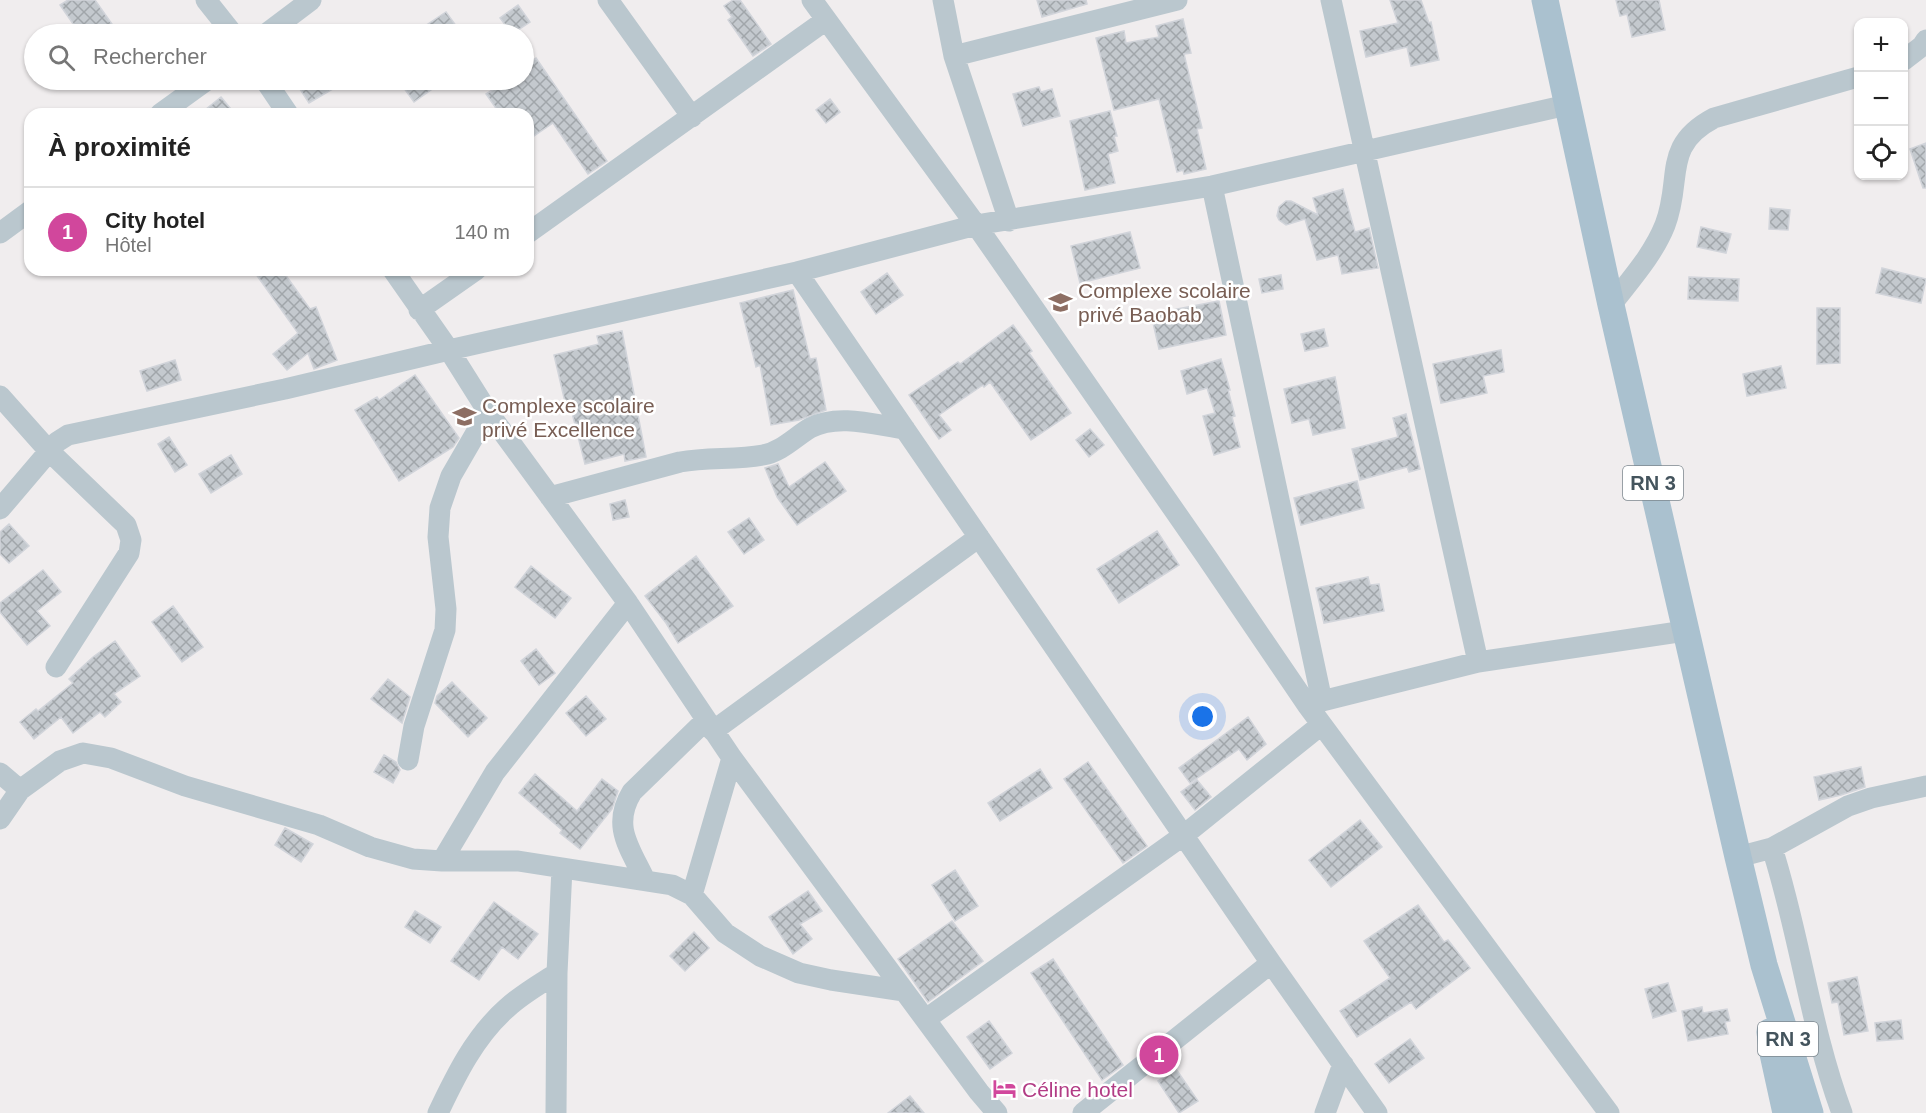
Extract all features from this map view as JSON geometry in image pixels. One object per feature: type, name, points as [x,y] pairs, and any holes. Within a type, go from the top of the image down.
[{"type":"main road","name":"RN 3","points":[[1545,0],[1611,305],[1738,857],[1764,965],[1810,1113]]},
{"type":"main road","name":"RN 3","points":[[1764,965],[1772,1049],[1786,1113]]},
{"type":"street","points":[[206,0],[225,24]]},
{"type":"street","points":[[279,24],[311,0]]},
{"type":"street","points":[[608,0],[692,117]]},
{"type":"street","points":[[812,0],[976,225],[1206,556],[1315,703]]},
{"type":"street","points":[[943,0],[954,56],[1009,221]]},
{"type":"street","points":[[954,56],[1177,0]]},
{"type":"street","points":[[1331,0],[1478,662]]},
{"type":"street","points":[[534,229],[826,20]]},
{"type":"street","points":[[1908,57],[1926,40]]},
{"type":"street","points":[[1611,305],[1653,251],[1666,223],[1682,143],[1699,126],[1714,118],[1854,78]]},
{"type":"street","points":[[168,108],[193,90]]},
{"type":"street","points":[[272,90],[284,108]]},
{"type":"street","points":[[0,509],[57,442],[68,435],[285,389],[797,272],[976,225],[1212,186],[1567,105]]},
{"type":"street","points":[[1212,186],[1321,725],[1609,1113]]},
{"type":"street","points":[[0,233],[24,215]]},
{"type":"street","points":[[797,272],[1271,963],[1377,1113]]},
{"type":"street","points":[[397,276],[488,412],[628,603],[709,726],[979,1092],[998,1113]]},
{"type":"street","points":[[419,310],[467,276]]},
{"type":"street","points":[[0,396],[49,451],[126,525],[131,540],[129,553],[56,666]]},
{"type":"street","points":[[408,760],[414,726],[445,630],[446,609],[438,537],[440,508],[451,476],[488,412]]},
{"type":"street","points":[[550,497],[680,462],[702,458],[765,455],[782,448],[812,427],[828,422],[844,421],[905,429]]},
{"type":"street","points":[[645,880],[625,838],[621,822],[624,804],[632,792],[709,726],[979,537]]},
{"type":"street","points":[[442,861],[495,772],[628,603]]},
{"type":"street","points":[[1315,703],[1478,662],[1685,631]]},
{"type":"street","points":[[926,1019],[1184,835],[1321,725]]},
{"type":"street","points":[[0,819],[20,790],[60,761],[82,753],[111,758],[185,786],[319,825],[370,848],[413,859],[518,861],[672,885],[692,895],[725,933],[770,960],[799,973],[904,991]]},
{"type":"street","points":[[692,895],[732,758]]},
{"type":"street","points":[[0,773],[20,790]]},
{"type":"street","points":[[1738,857],[1772,848],[1848,806],[1871,798],[1926,786]]},
{"type":"street","points":[[1772,848],[1785,890],[1818,1038],[1842,1113]]},
{"type":"street","points":[[556,1113],[557,974],[562,868]]},
{"type":"street","points":[[1083,1113],[1271,963]]},
{"type":"street","points":[[438,1113],[452,1083],[477,1042],[506,1008],[531,989],[557,974]]},
{"type":"street","points":[[1325,1113],[1343,1064]]},
{"type":"building","points":[[68,0],[95,0],[112,24],[73,24],[60,5]]},
{"type":"building","points":[[733,0],[740,0],[771,44],[753,56],[728,20],[732,17],[724,6]]},
{"type":"building","points":[[1037,0],[1086,0],[1087,4],[1042,17]]},
{"type":"building","points":[[1390,0],[1421,0],[1429,23],[1431,22],[1439,60],[1411,66],[1407,47],[1366,57],[1360,31],[1398,23]]},
{"type":"building","points":[[1616,0],[1659,0],[1665,30],[1632,37],[1627,14],[1620,16]]},
{"type":"building","points":[[518,5],[530,22],[504,24],[500,18]]},
{"type":"building","points":[[446,12],[455,24],[428,24]]},
{"type":"building","points":[[1183,19],[1191,53],[1184,54],[1202,128],[1197,129],[1206,169],[1184,174],[1183,170],[1177,172],[1159,99],[1114,110],[1096,38],[1124,31],[1126,43],[1159,37],[1156,26]]},
{"type":"building","points":[[536,58],[607,161],[588,174],[553,123],[534,136],[534,108],[496,108],[486,94],[492,90],[534,90],[534,60]]},
{"type":"building","points":[[1039,87],[1041,92],[1052,89],[1060,116],[1023,126],[1013,94]]},
{"type":"building","points":[[301,90],[331,90],[309,103]]},
{"type":"building","points":[[405,90],[431,90],[414,102]]},
{"type":"building","points":[[221,97],[230,108],[207,108]]},
{"type":"building","points":[[830,99],[840,112],[826,123],[816,110]]},
{"type":"building","points":[[1110,111],[1117,136],[1114,136],[1118,151],[1108,154],[1115,183],[1085,190],[1070,121]]},
{"type":"building","points":[[1926,143],[1926,188],[1923,188],[1910,149]]},
{"type":"building","points":[[1343,189],[1355,232],[1369,228],[1378,268],[1342,274],[1338,255],[1317,260],[1305,219],[1286,225],[1277,216],[1279,207],[1286,201],[1291,201],[1318,215],[1313,198]]},
{"type":"building","points":[[1770,208],[1790,210],[1788,230],[1769,229]]},
{"type":"building","points":[[1701,227],[1731,234],[1726,253],[1697,247]]},
{"type":"building","points":[[1130,232],[1140,268],[1080,283],[1071,246]]},
{"type":"building","points":[[1882,268],[1926,279],[1921,303],[1876,293]]},
{"type":"building","points":[[887,273],[903,295],[876,314],[861,292]]},
{"type":"building","points":[[1281,275],[1283,289],[1262,293],[1259,279]]},
{"type":"building","points":[[257,276],[286,276],[310,309],[316,307],[337,360],[314,369],[308,353],[287,370],[273,354],[298,333]]},
{"type":"building","points":[[1689,277],[1739,279],[1738,301],[1688,299]]},
{"type":"building","points":[[793,290],[810,359],[816,358],[826,410],[799,420],[771,425],[760,365],[756,367],[740,303]]},
{"type":"building","points":[[1219,301],[1226,335],[1159,349],[1151,314]]},
{"type":"building","points":[[1817,308],[1840,308],[1840,363],[1817,364]]},
{"type":"building","points":[[1013,325],[1032,351],[1029,353],[1071,413],[1031,440],[990,382],[939,415],[951,430],[939,439],[909,395],[958,362],[960,364]]},
{"type":"building","points":[[1324,329],[1328,346],[1305,351],[1301,334]]},
{"type":"building","points":[[622,331],[646,457],[625,461],[624,454],[585,464],[569,401],[565,402],[554,355],[599,344],[597,336]]},
{"type":"building","points":[[1501,350],[1504,372],[1483,376],[1487,393],[1441,403],[1433,364]]},
{"type":"building","points":[[1221,359],[1230,390],[1228,390],[1235,416],[1232,417],[1240,447],[1214,455],[1203,416],[1215,413],[1207,388],[1187,394],[1181,371]]},
{"type":"building","points":[[175,360],[181,380],[147,391],[140,371]]},
{"type":"building","points":[[1781,366],[1786,388],[1747,396],[1743,374]]},
{"type":"building","points":[[415,375],[459,438],[453,447],[399,481],[355,410],[377,397],[379,400]]},
{"type":"building","points":[[1335,377],[1345,428],[1313,435],[1309,419],[1292,423],[1284,389]]},
{"type":"building","points":[[1406,414],[1420,469],[1409,472],[1407,467],[1360,480],[1352,449],[1398,437],[1393,418]]},
{"type":"building","points":[[1090,429],[1104,445],[1089,457],[1076,440]]},
{"type":"building","points":[[169,437],[187,465],[175,472],[158,444]]},
{"type":"building","points":[[231,455],[242,474],[211,493],[199,474]]},
{"type":"building","points":[[825,462],[846,491],[797,525],[777,497],[765,468],[778,464],[789,487]]},
{"type":"building","points":[[1357,481],[1364,508],[1301,525],[1294,498]]},
{"type":"building","points":[[625,500],[629,517],[613,520],[610,504]]},
{"type":"building","points":[[749,518],[764,540],[744,554],[728,532]]},
{"type":"building","points":[[9,524],[29,546],[9,563],[0,554],[0,532]]},
{"type":"building","points":[[1157,531],[1179,565],[1119,603],[1097,569]]},
{"type":"building","points":[[696,556],[733,606],[678,643],[645,596]]},
{"type":"building","points":[[531,566],[571,598],[555,618],[515,587]]},
{"type":"building","points":[[43,570],[61,592],[37,611],[50,626],[27,645],[0,612],[0,603]]},
{"type":"building","points":[[1368,577],[1370,585],[1379,584],[1384,611],[1324,623],[1316,588]]},
{"type":"building","points":[[173,606],[203,647],[182,662],[152,622]]},
{"type":"building","points":[[115,641],[140,676],[114,694],[121,702],[105,717],[100,712],[73,733],[61,717],[34,739],[20,722],[36,709],[38,711],[73,683],[69,679]]},
{"type":"building","points":[[536,649],[555,673],[539,685],[521,661]]},
{"type":"building","points":[[388,679],[410,697],[402,723],[371,699]]},
{"type":"building","points":[[452,682],[487,718],[468,737],[435,703],[437,696]]},
{"type":"building","points":[[586,696],[606,719],[586,736],[566,713]]},
{"type":"building","points":[[1248,717],[1266,744],[1247,760],[1239,749],[1190,783],[1179,768]]},
{"type":"building","points":[[384,755],[396,762],[400,770],[393,783],[374,772]]},
{"type":"building","points":[[1088,762],[1147,846],[1123,863],[1064,779]]},
{"type":"building","points":[[1861,767],[1865,787],[1819,800],[1814,777]]},
{"type":"building","points":[[1040,769],[1052,788],[1000,821],[988,803]]},
{"type":"building","points":[[535,774],[577,811],[602,779],[618,791],[612,809],[580,849],[560,833],[562,830],[519,793]]},
{"type":"building","points":[[1197,780],[1211,797],[1195,810],[1181,792]]},
{"type":"building","points":[[1360,820],[1382,847],[1331,887],[1309,860]]},
{"type":"building","points":[[285,828],[313,844],[301,862],[275,845]]},
{"type":"building","points":[[955,870],[978,906],[955,921],[932,885]]},
{"type":"building","points":[[808,891],[822,911],[800,924],[812,939],[793,954],[769,917]]},
{"type":"building","points":[[494,902],[538,934],[518,959],[502,947],[479,980],[451,961]]},
{"type":"building","points":[[1418,905],[1444,942],[1448,940],[1470,968],[1416,1009],[1411,1002],[1357,1037],[1340,1011],[1390,978],[1364,941]]},
{"type":"building","points":[[415,911],[441,927],[430,943],[405,927]]},
{"type":"building","points":[[952,921],[983,961],[928,1002],[898,959]]},
{"type":"building","points":[[694,932],[709,948],[685,971],[670,956]]},
{"type":"building","points":[[1053,959],[1123,1065],[1102,1080],[1031,973]]},
{"type":"building","points":[[1857,977],[1868,1031],[1844,1035],[1838,1002],[1832,1003],[1828,983]]},
{"type":"building","points":[[1668,983],[1676,1011],[1653,1018],[1645,989]]},
{"type":"building","points":[[1702,1007],[1703,1013],[1727,1009],[1730,1021],[1725,1022],[1728,1034],[1688,1041],[1682,1011]]},
{"type":"building","points":[[1901,1020],[1903,1039],[1877,1041],[1875,1023]]},
{"type":"building","points":[[989,1021],[1012,1053],[990,1069],[967,1037]]},
{"type":"building","points":[[1410,1039],[1424,1058],[1389,1083],[1375,1064]]},
{"type":"building","points":[[1176,1069],[1198,1101],[1179,1113],[1158,1081]]},
{"type":"building","points":[[910,1096],[924,1113],[888,1113]]},
{"type":"place","name":"Complexe scolaire privé Baobab","points":[[1060,302]]},
{"type":"place","name":"Complexe scolaire privé Excellence","points":[[464,417]]},
{"type":"place","name":"City hotel","points":[[1159,1055]]},
{"type":"place","name":"Céline hotel","points":[[1004,1089]]}]
